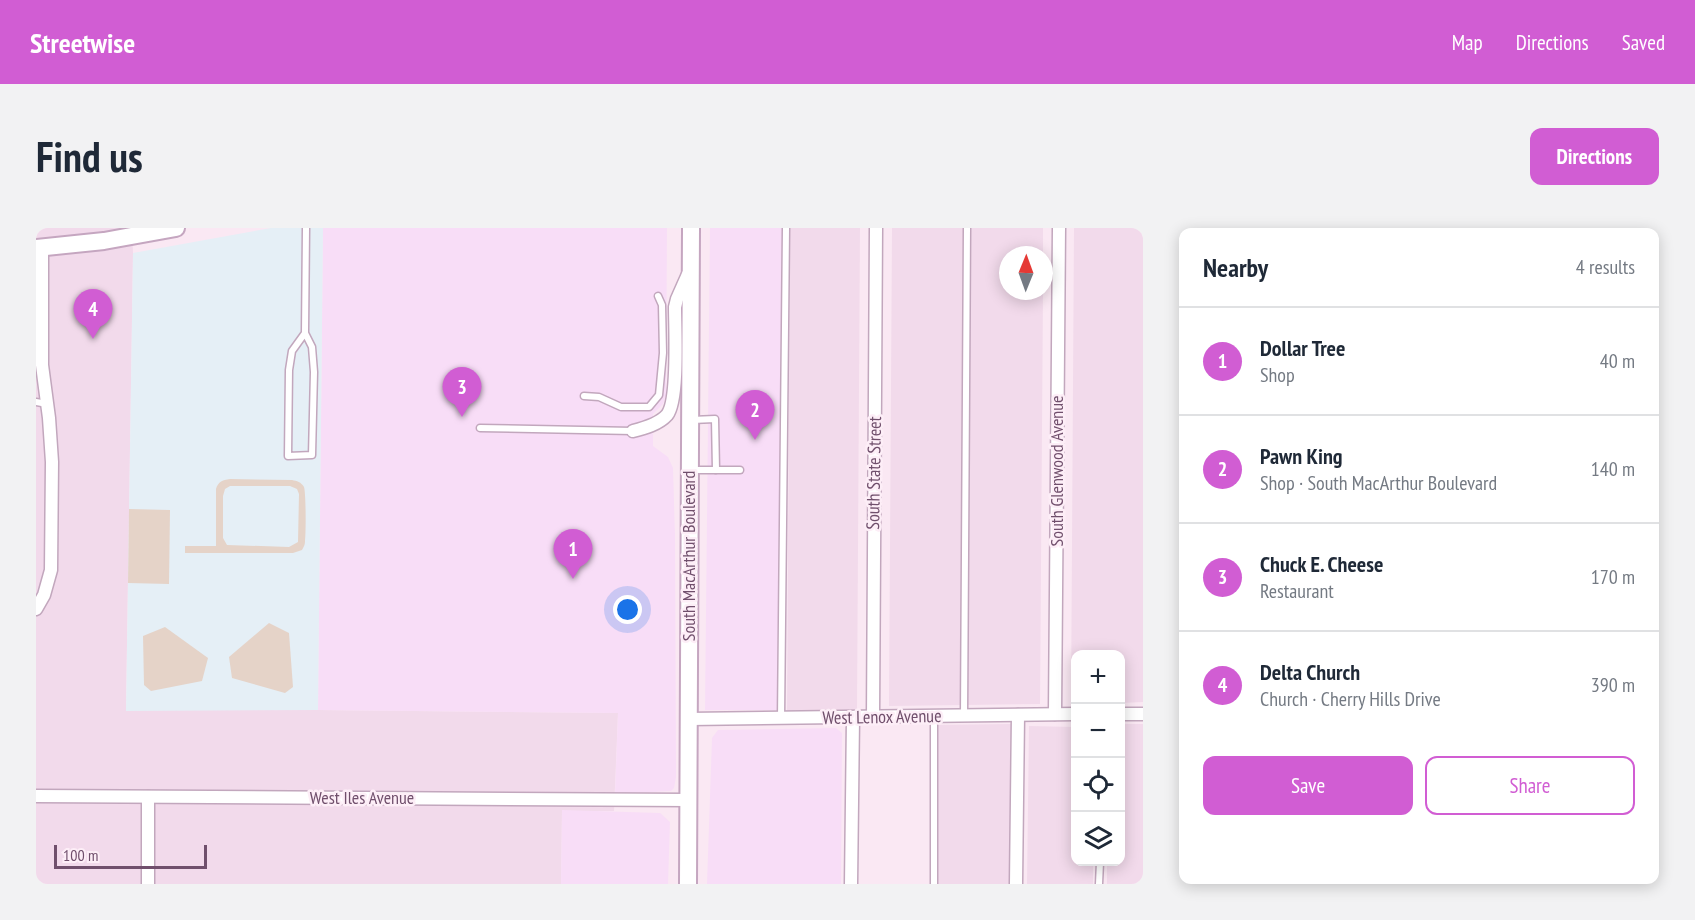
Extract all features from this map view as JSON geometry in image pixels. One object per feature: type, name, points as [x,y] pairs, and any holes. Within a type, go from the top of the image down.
[{"type":"main road","points":[[39,248],[104,241],[176,228]]},
{"type":"main road","name":"South MacArthur Boulevard","points":[[688,884],[691,228]]},
{"type":"street","name":"South State Street","points":[[873,717],[876,228]]},
{"type":"street","name":"South Glenwood Avenue","points":[[1055,714],[1059,228]]},
{"type":"street","points":[[36,609],[44,595],[51,570],[52,462],[41,403],[39,248]]},
{"type":"street","points":[[633,431],[659,421],[667,415],[671,408],[674,394],[676,299],[691,268]]},
{"type":"street","name":"West Lenox Avenue","points":[[689,719],[1071,714]]},
{"type":"street","points":[[1125,714],[1143,714]]},
{"type":"street","points":[[1016,884],[1018,715]]},
{"type":"street","points":[[851,884],[853,718]]},
{"type":"street","name":"West Iles Avenue","points":[[36,796],[689,800]]},
{"type":"street","points":[[148,797],[148,884]]},
{"type":"lane","points":[[305,333],[292,351],[289,370],[288,456],[312,455],[314,372],[312,347],[305,333],[306,228]]},
{"type":"lane","points":[[781,719],[786,228]]},
{"type":"lane","points":[[964,716],[967,228]]},
{"type":"lane","points":[[584,396],[599,397],[621,407],[649,407],[659,395],[663,352],[662,304],[658,296]]},
{"type":"lane","points":[[690,420],[715,419],[716,470]]},
{"type":"lane","points":[[480,428],[633,431]]},
{"type":"lane","points":[[690,470],[740,470]]},
{"type":"lane","points":[[934,716],[934,884]]},
{"type":"lane","points":[[1100,866],[1100,884]]},
{"type":"shaded area","points":[[36,228],[132,228],[126,710],[618,713],[614,811],[562,811],[561,884],[36,884]]},
{"type":"shaded area","points":[[271,228],[323,228],[318,710],[126,711],[133,253]]},
{"type":"shaded area","points":[[323,228],[667,228],[666,395],[663,404],[653,414],[653,446],[668,457],[673,468],[676,777],[674,788],[671,791],[615,794],[618,713],[318,710]]},
{"type":"shaded area","points":[[710,228],[782,228],[777,710],[705,710]]},
{"type":"shaded area","points":[[790,228],[860,228],[857,710],[787,711]]},
{"type":"shaded area","points":[[892,228],[1043,228],[1043,246],[999,246],[999,300],[1043,300],[1040,704],[889,706]]},
{"type":"shaded area","points":[[1074,228],[1143,228],[1143,702],[1125,703],[1125,650],[1071,650]]},
{"type":"shaded area","points":[[230,479],[292,480],[302,484],[305,491],[306,513],[305,542],[302,550],[293,553],[185,553],[185,546],[216,546],[216,489],[219,483]],"holes":[[[230,486],[290,486],[297,489],[299,494],[298,542],[289,547],[227,545],[223,538],[225,489]]]},
{"type":"shaded area","points":[[129,509],[170,510],[169,584],[128,583]]},
{"type":"shaded area","points":[[269,623],[289,633],[293,687],[285,693],[232,678],[229,657]]},
{"type":"shaded area","points":[[165,627],[208,658],[202,681],[151,691],[144,685],[143,636]]},
{"type":"shaded area","points":[[1011,724],[1010,884],[936,884],[936,725]]},
{"type":"shaded area","points":[[1125,724],[1143,724],[1143,884],[1107,884],[1107,866],[1125,866]]},
{"type":"shaded area","points":[[1029,726],[1071,727],[1071,866],[1093,866],[1093,884],[1027,884]]},
{"type":"shaded area","points":[[836,728],[842,733],[841,884],[707,884],[712,738],[718,730]]},
{"type":"shaded area","points":[[562,810],[660,813],[670,822],[668,884],[561,884]]},
{"type":"place","name":"Delta Church","points":[[93,339]]},
{"type":"place","name":"Chuck E. Cheese","points":[[462,417]]},
{"type":"place","name":"Pawn King","points":[[755,440]]},
{"type":"place","name":"Dollar Tree","points":[[573,579]]}]
